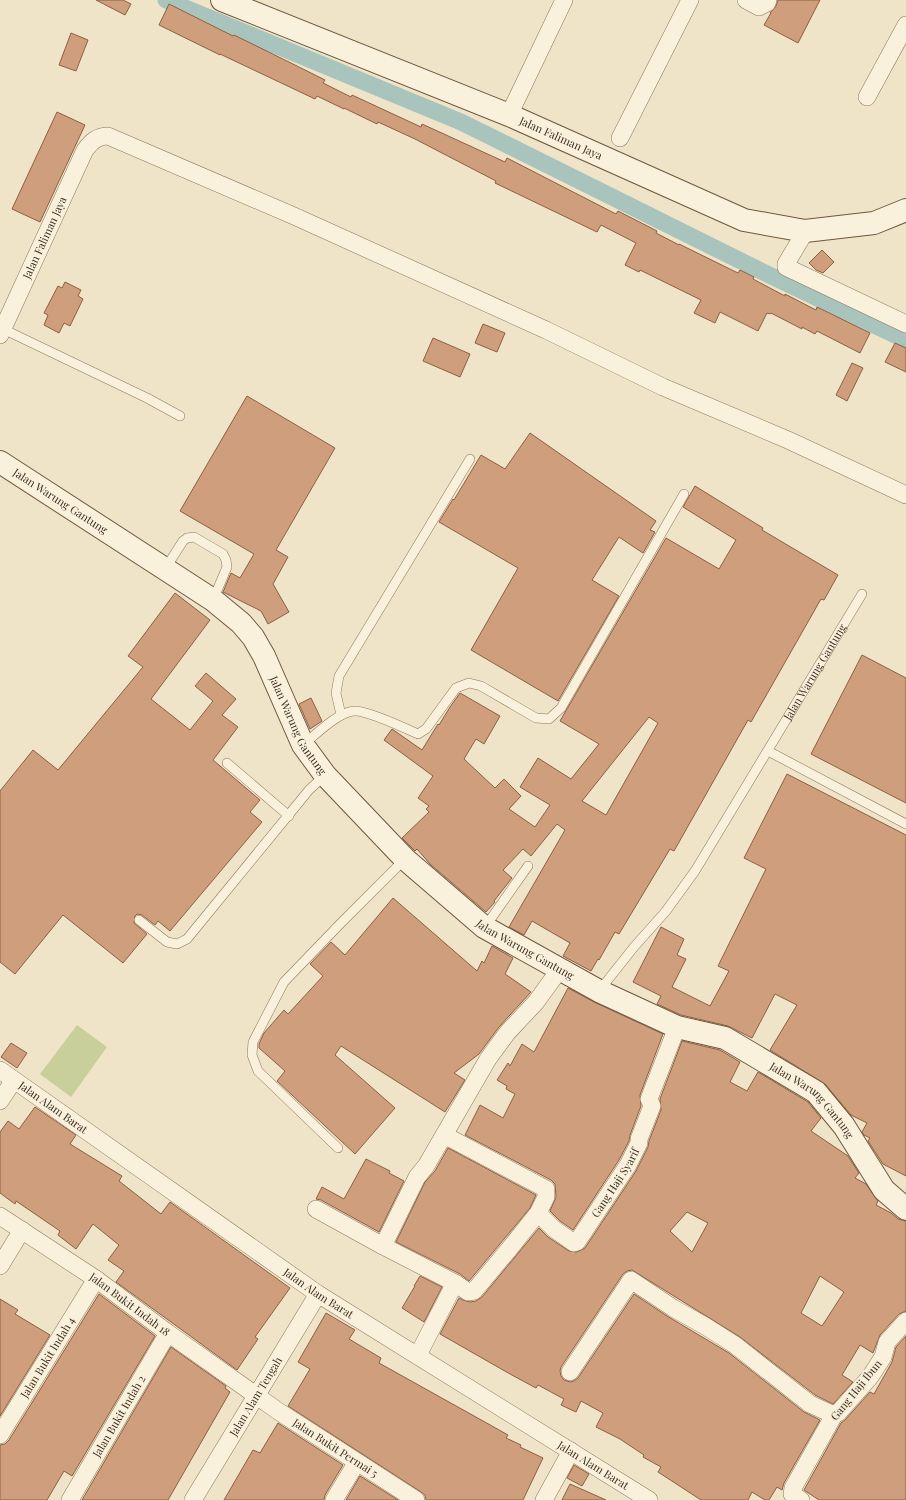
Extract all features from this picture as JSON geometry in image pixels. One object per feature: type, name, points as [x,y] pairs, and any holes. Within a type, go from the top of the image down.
[{"type":"street","name":"Jalan Faliman Jaya","points":[[222,0],[509,115],[744,220],[806,233],[874,222],[906,210]]},
{"type":"street","points":[[509,115],[564,0]]},
{"type":"street","points":[[620,138],[690,0]]},
{"type":"street","points":[[747,0],[760,7],[767,3],[768,0]]},
{"type":"street","points":[[867,97],[905,31]]},
{"type":"street","name":"Jalan Faliman Jaya","points":[[1,332],[85,150],[92,142],[101,136],[108,136],[366,249],[546,330],[663,387],[788,440],[906,495]]},
{"type":"street","points":[[806,233],[786,264],[785,266],[787,268],[906,324]]},
{"type":"street","name":"Jalan Warung Gantung","points":[[0,462],[213,600],[241,623],[253,637],[264,656],[303,745],[325,775],[405,859],[484,927],[599,991],[677,1028],[725,1038],[816,1092],[844,1126],[884,1190],[906,1209]]},
{"type":"street","points":[[383,1246],[417,1177],[426,1166],[488,1059],[508,1033],[536,1002],[560,969]]},
{"type":"street","name":"Gang Haji Syarif","points":[[538,1213],[554,1229],[574,1243],[577,1242],[628,1165],[639,1142],[639,1138],[652,1106],[649,1099],[677,1028]]},
{"type":"street","name":"Jalan Alam Barat","points":[[0,1070],[318,1294],[649,1500]]},
{"type":"street","points":[[0,1101],[14,1080]]},
{"type":"street","points":[[316,1208],[468,1292],[474,1291],[538,1213],[546,1197],[546,1189],[444,1135]]},
{"type":"street","name":"Jalan Bukit Indah 18","points":[[0,1216],[96,1279],[168,1334],[256,1396]]},
{"type":"street","points":[[0,1266],[22,1230]]},
{"type":"street","name":"Jalan Bukit Indah 4","points":[[0,1435],[96,1279]]},
{"type":"street","points":[[570,1372],[631,1280],[673,1308],[735,1345],[810,1404],[834,1415]]},
{"type":"street","points":[[418,1355],[454,1283]]},
{"type":"street","name":"Jalan Alam Tengah","points":[[193,1500],[318,1294]]},
{"type":"street","name":"Gang Haji Ibun","points":[[801,1500],[792,1494],[793,1488],[834,1415],[838,1413],[870,1377],[883,1357],[887,1342],[906,1321]]},
{"type":"street","name":"Jalan Bukit Indah 2","points":[[70,1500],[168,1334]]},
{"type":"street","name":"Jalan Bukit Permai 5","points":[[256,1396],[416,1500]]},
{"type":"street","points":[[544,1500],[571,1451]]},
{"type":"street","points":[[334,1500],[356,1462]]},
{"type":"lane","points":[[1,332],[146,398],[180,416]]},
{"type":"lane","points":[[341,715],[336,692],[339,676],[470,459]]},
{"type":"lane","points":[[303,745],[341,715],[354,710],[373,715],[418,734],[426,729],[456,688],[468,683],[481,686],[536,718],[549,719],[561,708],[684,494]]},
{"type":"lane","points":[[164,569],[183,541],[187,538],[194,537],[223,554],[227,567],[213,600]]},
{"type":"lane","name":"Jalan Warung Gantung","points":[[599,991],[666,910],[695,871],[862,594]]},
{"type":"lane","points":[[768,752],[906,824]]},
{"type":"lane","points":[[227,763],[289,816]]},
{"type":"lane","points":[[139,920],[168,942],[178,944],[187,939],[309,790],[325,775]]},
{"type":"lane","points":[[338,1148],[258,1071],[252,1055],[253,1042],[284,982],[405,859]]},
{"type":"lane","points":[[484,927],[528,866]]},
{"type":"green space","points":[[77,1025],[107,1047],[71,1097],[40,1074]]},
{"type":"building","points":[[96,0],[123,0],[131,4],[125,15]]},
{"type":"building","points":[[778,0],[820,0],[798,43],[764,25]]},
{"type":"building","points":[[169,4],[325,80],[323,83],[351,97],[352,95],[421,127],[422,124],[505,162],[507,158],[616,214],[618,211],[657,231],[656,233],[679,245],[738,273],[740,270],[754,277],[753,279],[785,296],[785,294],[816,310],[817,307],[870,333],[860,353],[817,331],[815,334],[802,327],[802,329],[771,313],[767,313],[758,331],[720,312],[715,323],[694,313],[701,300],[640,270],[639,272],[625,265],[636,243],[601,225],[597,232],[495,183],[496,181],[415,139],[378,122],[377,124],[317,96],[315,99],[159,25]]},
{"type":"building","points":[[71,33],[88,40],[76,71],[59,65]]},
{"type":"building","points":[[57,112],[85,125],[40,222],[12,209]]},
{"type":"building","points":[[822,250],[834,262],[823,273],[816,270],[809,263]]},
{"type":"building","points":[[65,282],[81,290],[78,296],[83,299],[70,326],[64,323],[59,333],[44,325],[48,315],[44,313],[58,286],[62,288]]},
{"type":"building","points":[[483,324],[505,333],[497,352],[475,343]]},
{"type":"building","points":[[433,338],[470,354],[460,377],[423,361]]},
{"type":"building","points":[[895,343],[906,348],[906,372],[885,362]]},
{"type":"building","points":[[852,363],[863,368],[847,401],[836,395]]},
{"type":"building","points":[[247,396],[335,448],[276,550],[288,557],[273,584],[289,612],[268,624],[261,611],[223,592],[231,573],[240,578],[254,554],[180,511]]},
{"type":"building","points":[[530,433],[656,521],[650,530],[655,532],[643,553],[619,537],[592,580],[619,596],[558,701],[471,650],[518,568],[439,522],[481,455],[505,469]]},
{"type":"building","points":[[695,486],[763,528],[762,530],[838,575],[824,600],[821,599],[751,722],[748,720],[674,851],[670,849],[619,934],[615,932],[591,971],[563,956],[570,943],[532,921],[524,935],[509,927],[565,830],[557,824],[531,856],[523,849],[503,870],[512,878],[486,912],[430,864],[417,849],[415,851],[402,838],[429,812],[426,809],[429,806],[418,798],[433,776],[384,740],[392,729],[422,750],[460,693],[500,716],[484,744],[476,739],[464,759],[495,788],[504,779],[521,796],[509,809],[535,827],[550,805],[520,787],[538,758],[571,779],[599,744],[560,721],[666,538],[719,569],[736,540],[683,507]],"holes":[[[649,717],[658,723],[606,815],[582,801]]]},
{"type":"building","points":[[175,593],[210,620],[151,699],[190,730],[213,701],[195,686],[206,673],[236,699],[222,715],[238,727],[213,760],[260,800],[250,812],[262,822],[170,931],[158,921],[155,925],[142,915],[137,914],[135,916],[134,923],[147,934],[123,963],[63,915],[15,974],[0,962],[0,791],[33,750],[58,770],[143,667],[128,656]]},
{"type":"building","points":[[862,655],[906,678],[906,803],[811,754]]},
{"type":"building","points":[[311,698],[322,721],[310,729],[299,704]]},
{"type":"building","points":[[787,774],[906,835],[906,1176],[883,1164],[868,1141],[870,1138],[862,1132],[867,1123],[851,1115],[825,1084],[770,1050],[797,1005],[775,994],[752,1038],[728,1026],[681,1015],[657,1004],[661,996],[633,982],[661,927],[684,939],[677,955],[686,959],[672,987],[710,1006],[729,971],[718,966],[766,869],[744,858]]},
{"type":"building","points":[[393,898],[477,971],[482,961],[484,963],[492,946],[513,958],[505,974],[531,992],[499,1027],[479,1054],[454,1073],[465,1080],[445,1112],[341,1046],[335,1055],[395,1108],[355,1154],[277,1081],[285,1071],[259,1048],[259,1044],[264,1033],[284,1010],[288,1014],[323,976],[310,964],[331,942],[345,955]]},
{"type":"building","points":[[568,988],[594,1002],[663,1034],[640,1095],[641,1106],[629,1141],[619,1160],[573,1230],[560,1221],[550,1211],[556,1197],[555,1184],[551,1180],[465,1135],[480,1105],[503,1118],[515,1094],[506,1089],[507,1086],[497,1080],[508,1063],[510,1066],[522,1044],[534,1052]]},
{"type":"building","points":[[682,1041],[720,1050],[740,1062],[730,1082],[747,1091],[758,1072],[808,1102],[821,1118],[811,1131],[848,1156],[859,1173],[855,1178],[866,1184],[878,1201],[876,1205],[891,1213],[898,1219],[906,1221],[906,1311],[899,1314],[880,1335],[873,1353],[860,1345],[842,1375],[853,1382],[833,1404],[815,1395],[740,1337],[632,1270],[623,1274],[561,1367],[561,1376],[564,1380],[570,1382],[578,1378],[634,1294],[667,1316],[729,1353],[804,1412],[820,1420],[784,1483],[782,1490],[777,1487],[769,1500],[765,1500],[752,1492],[748,1500],[701,1500],[658,1472],[661,1467],[643,1457],[644,1455],[620,1439],[596,1427],[603,1413],[581,1401],[576,1412],[561,1405],[564,1399],[538,1385],[536,1388],[440,1334],[459,1298],[470,1302],[476,1301],[482,1297],[539,1228],[548,1237],[569,1251],[577,1252],[585,1248],[636,1171],[648,1147],[661,1110],[660,1099]],"holes":[[[687,1212],[708,1223],[692,1252],[670,1231]],[[820,1276],[844,1292],[822,1326],[801,1313]]]},
{"type":"building","points":[[11,1043],[27,1053],[17,1068],[1,1057]]},
{"type":"building","points":[[35,1107],[76,1135],[70,1144],[122,1176],[119,1181],[161,1214],[170,1202],[290,1288],[255,1337],[258,1339],[237,1370],[116,1282],[124,1271],[108,1260],[119,1245],[93,1224],[76,1249],[58,1235],[60,1231],[16,1201],[15,1204],[0,1193],[0,1132],[8,1121],[19,1129]]},
{"type":"building","points":[[448,1148],[536,1195],[530,1208],[469,1281],[460,1274],[396,1242],[425,1182],[435,1171]]},
{"type":"building","points":[[366,1159],[390,1171],[389,1173],[404,1181],[379,1232],[321,1200],[316,1199],[322,1187],[344,1199]]},
{"type":"building","points":[[420,1276],[442,1287],[424,1322],[402,1308]]},
{"type":"building","points":[[99,1294],[155,1336],[72,1476],[64,1471],[47,1500],[0,1500],[0,1445],[5,1444],[9,1440]]},
{"type":"building","points":[[0,1299],[18,1310],[15,1314],[50,1335],[0,1416]]},
{"type":"building","points":[[326,1313],[355,1330],[349,1339],[381,1358],[379,1363],[508,1435],[506,1438],[521,1445],[520,1447],[543,1458],[523,1500],[426,1500],[425,1495],[421,1492],[288,1406],[310,1369],[298,1362]]},
{"type":"building","points":[[906,1336],[906,1500],[819,1500],[804,1490],[841,1423],[870,1392],[874,1394],[892,1362],[896,1347]]},
{"type":"building","points":[[171,1347],[226,1386],[225,1388],[230,1392],[168,1500],[82,1500]]},
{"type":"building","points":[[278,1423],[343,1465],[325,1495],[324,1500],[224,1500],[253,1450],[260,1453]]},
{"type":"building","points":[[574,1465],[589,1474],[582,1486],[567,1478]]},
{"type":"building","points":[[360,1476],[398,1500],[346,1500]]},
{"type":"building","points":[[570,1484],[606,1500],[562,1500]]},
{"type":"waterway","points":[[166,0],[461,122],[761,271],[906,340]]}]
